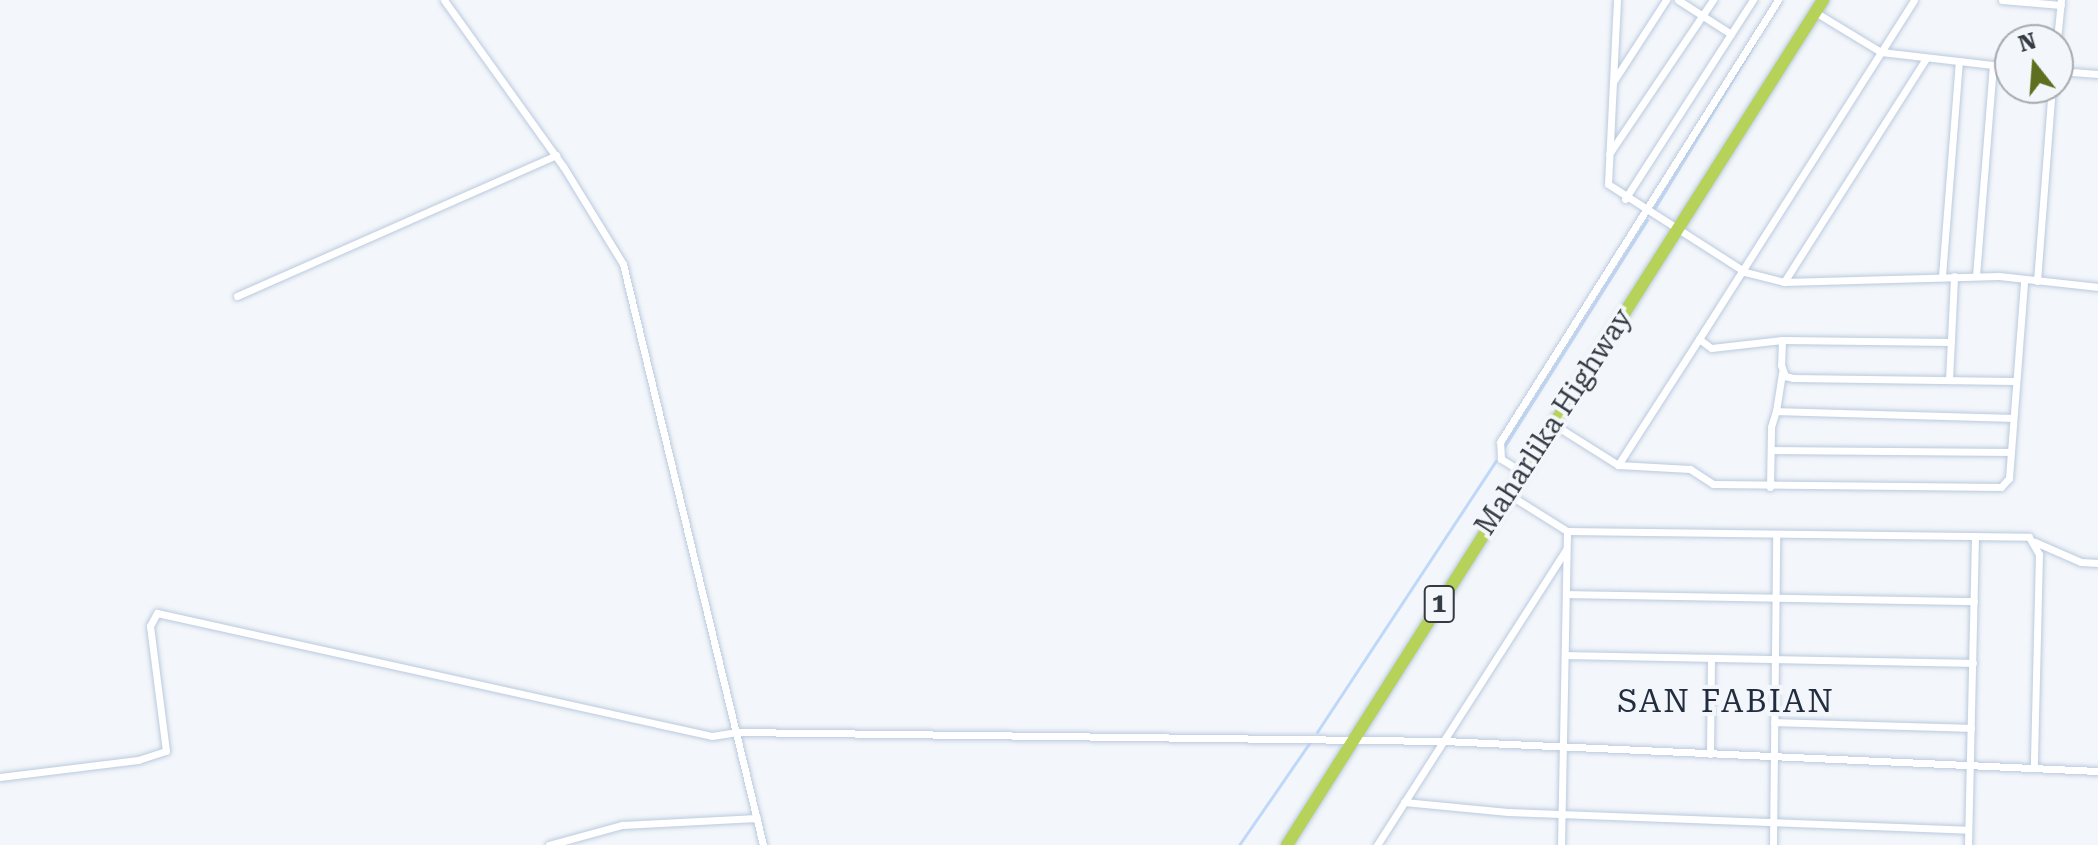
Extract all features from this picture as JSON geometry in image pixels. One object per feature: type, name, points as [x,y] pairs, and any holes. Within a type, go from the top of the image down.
[{"type":"highway","name":"Maharlika Highway","points":[[1287,845],[1823,0]]},
{"type":"street","points":[[444,0],[556,155],[609,237],[629,281],[763,845]]},
{"type":"street","points":[[1617,0],[1608,184],[1625,199],[1678,228],[1745,272],[1784,282],[1976,276],[2098,287]]},
{"type":"street","points":[[1612,84],[1666,0]]},
{"type":"street","points":[[1678,0],[1731,34]]},
{"type":"street","points":[[1607,156],[1713,0]]},
{"type":"street","points":[[1625,199],[1753,0]]},
{"type":"street","points":[[1522,472],[1498,455],[1500,442],[1778,0]]},
{"type":"street","points":[[1618,465],[1745,272],[1914,0]]},
{"type":"street","points":[[2002,0],[2061,3],[2059,24]]},
{"type":"street","points":[[1815,12],[1881,52],[1993,66],[1976,276]]},
{"type":"street","points":[[1784,282],[1926,58]]},
{"type":"street","points":[[1942,276],[1959,62]]},
{"type":"street","points":[[2074,72],[2098,74]]},
{"type":"street","points":[[2037,281],[2051,104]]},
{"type":"street","points":[[237,296],[556,155]]},
{"type":"street","points":[[1949,380],[1954,276]]},
{"type":"street","points":[[1553,424],[1618,465],[1684,468],[1713,484],[1770,487],[2001,487],[2009,478],[2013,381],[2024,281]]},
{"type":"street","points":[[1699,339],[1711,348],[1782,340],[1951,342]]},
{"type":"street","points":[[1770,487],[1771,450],[1782,372],[1782,340]]},
{"type":"street","points":[[1782,372],[1793,378],[2013,381]]},
{"type":"street","points":[[1776,411],[2011,418]]},
{"type":"street","points":[[1771,450],[2010,452]]},
{"type":"street","points":[[1508,494],[1567,531],[1776,536],[2016,535],[2081,562],[2098,563]]},
{"type":"street","points":[[1561,845],[1566,747],[1567,531]]},
{"type":"street","points":[[1773,845],[1776,536]]},
{"type":"street","points":[[1968,845],[1975,536]]},
{"type":"street","points":[[2034,766],[2039,554],[2035,542]]},
{"type":"street","points":[[1377,845],[1566,549]]},
{"type":"street","points":[[1566,594],[1775,600],[1974,601]]},
{"type":"street","points":[[0,777],[138,760],[166,751],[150,626],[157,613],[638,716],[681,731],[712,736],[736,732],[1132,741],[1444,741],[2098,771]]},
{"type":"street","points":[[1566,655],[1773,663],[1973,663]]},
{"type":"street","points":[[1710,754],[1711,661]]},
{"type":"street","points":[[1774,722],[1971,728]]},
{"type":"street","points":[[1404,802],[1563,814],[1968,830]]},
{"type":"street","points":[[549,845],[622,825],[757,818]]},
{"type":"waterway","points":[[1654,209],[1754,44]]},
{"type":"waterway","points":[[1502,450],[1647,220]]},
{"type":"waterway","points":[[1317,732],[1496,461]]},
{"type":"waterway","points":[[1239,845],[1310,742]]},
{"type":"district","name":"SAN FABIAN","points":[[1726,701]]}]
